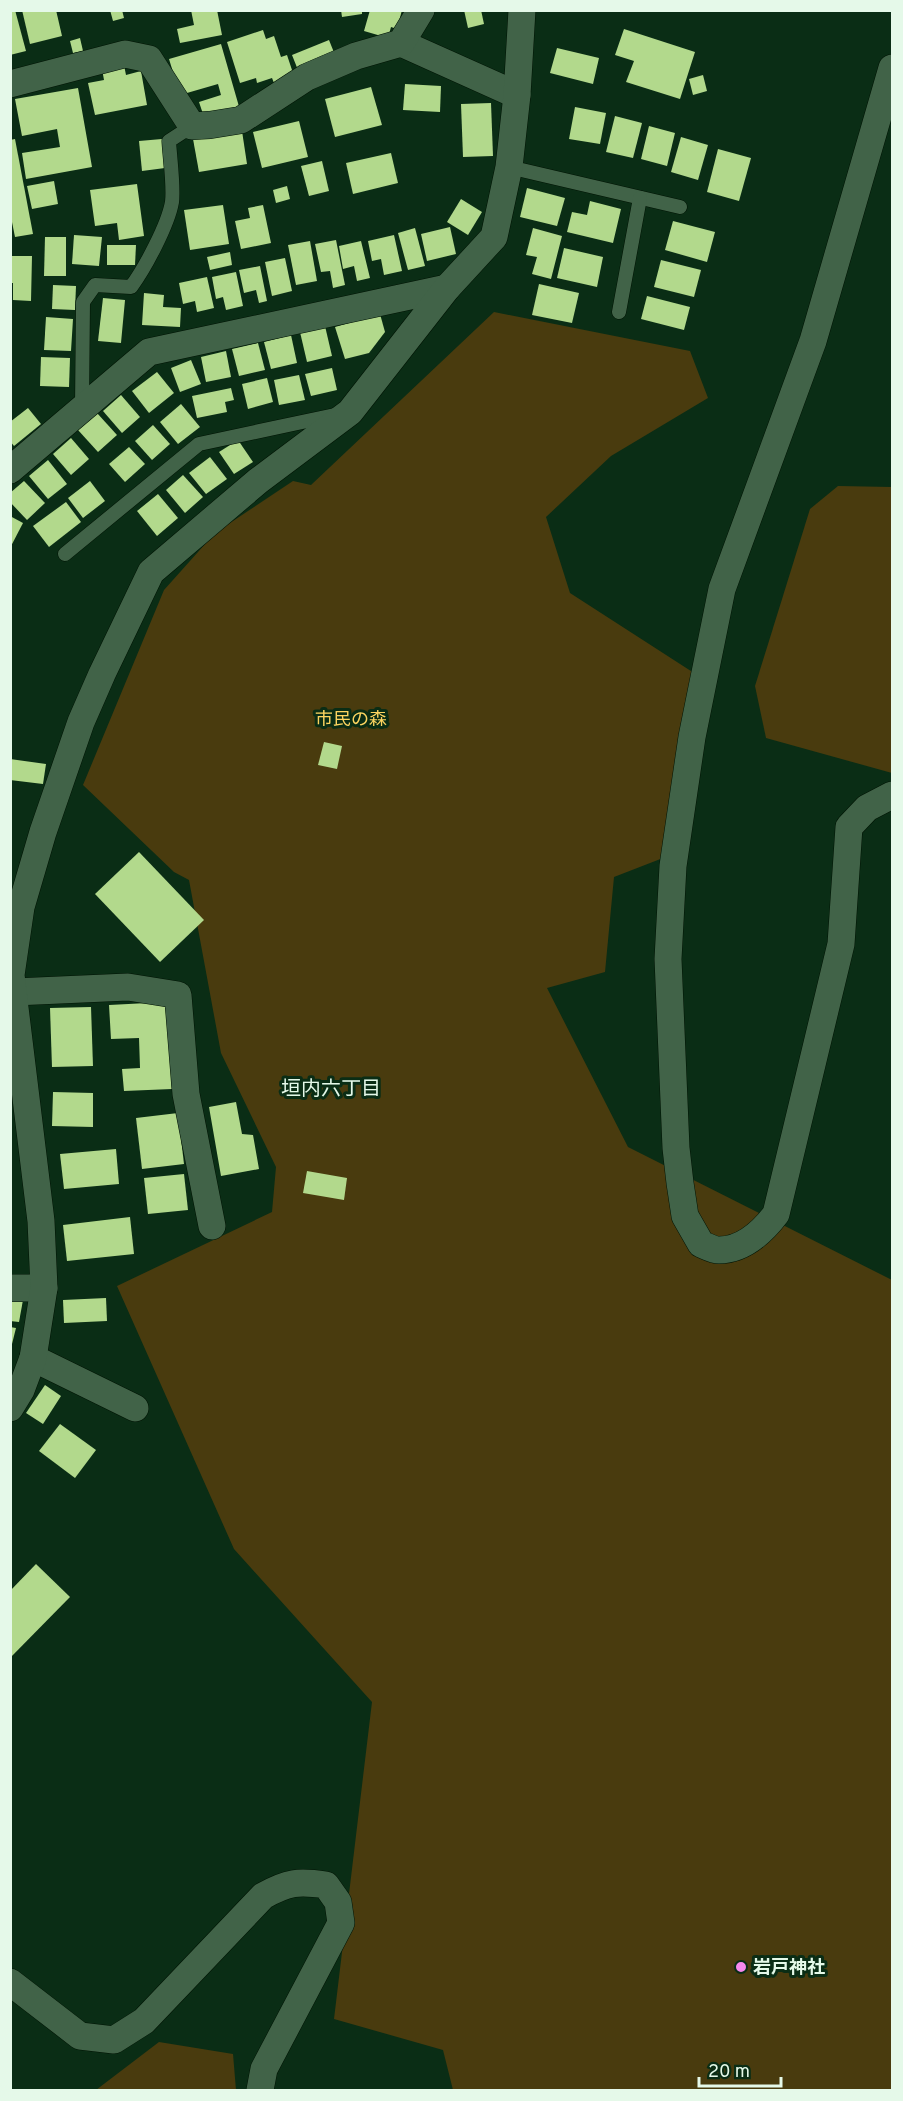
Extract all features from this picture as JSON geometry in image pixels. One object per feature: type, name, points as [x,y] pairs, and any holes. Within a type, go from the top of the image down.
[{"type":"street","points":[[400,43],[421,10]]},
{"type":"street","points":[[10,1408],[21,1390],[33,1358],[44,1288],[40,1221],[11,975],[21,907],[43,832],[81,722],[151,572],[258,481],[350,412],[447,288],[494,237],[509,167],[517,95],[522,10]]},
{"type":"street","points":[[10,84],[125,54],[149,59],[192,126],[210,126],[241,120],[307,77],[356,56],[400,43],[517,95]]},
{"type":"street","points":[[892,68],[813,341],[723,589],[692,736],[673,866],[668,959],[676,1148],[680,1183],[685,1216],[701,1244],[718,1250],[734,1247],[762,1232],[776,1214],[841,944],[849,827],[867,808],[892,795]]},
{"type":"street","points":[[10,470],[149,352],[447,288]]},
{"type":"street","points":[[14,992],[128,987],[178,995],[186,1094],[212,1226]]},
{"type":"street","points":[[10,1288],[44,1288]]},
{"type":"street","points":[[33,1358],[135,1408]]},
{"type":"street","points":[[10,1982],[80,2037],[114,2040],[144,2021],[262,1896],[282,1885],[303,1882],[326,1885],[338,1902],[341,1923],[264,2069],[260,2091]]},
{"type":"lane","points":[[82,410],[83,302],[95,285],[131,287],[138,277],[162,230],[172,202],[169,141],[192,126]]},
{"type":"lane","points":[[509,167],[680,207]]},
{"type":"lane","points":[[619,312],[640,198]]},
{"type":"lane","points":[[65,554],[199,444],[350,412]]},
{"type":"green space","name":"市民の森","points":[[494,312],[690,351],[708,398],[611,456],[546,517],[570,593],[694,673],[663,858],[614,877],[605,972],[547,988],[628,1147],[892,1280],[892,2090],[453,2090],[443,2050],[334,2019],[372,1702],[234,1549],[117,1286],[272,1212],[276,1167],[221,1053],[189,880],[174,872],[83,785],[164,590],[215,533],[293,481],[311,485]]},
{"type":"green space","points":[[838,486],[892,487],[892,773],[766,738],[755,686],[810,509]]},
{"type":"green space","points":[[159,2042],[233,2054],[236,2090],[96,2090]]},
{"type":"building","points":[[15,10],[26,51],[10,55],[10,11]]},
{"type":"building","points":[[22,10],[56,10],[62,36],[30,44]]},
{"type":"building","points":[[110,10],[122,10],[124,18],[113,21]]},
{"type":"building","points":[[191,10],[217,10],[222,35],[180,43],[177,29],[194,25]]},
{"type":"building","points":[[341,10],[362,10],[362,14],[342,17]]},
{"type":"building","points":[[370,10],[402,10],[397,29],[391,27],[388,38],[364,31]]},
{"type":"building","points":[[464,10],[481,10],[484,24],[468,28]]},
{"type":"building","points":[[624,29],[695,52],[680,99],[626,82],[634,61],[615,55]]},
{"type":"building","points":[[263,30],[266,39],[274,36],[281,57],[287,55],[296,82],[276,88],[272,78],[257,83],[256,78],[240,83],[227,42]]},
{"type":"building","points":[[80,38],[83,51],[73,53],[70,41]]},
{"type":"building","points":[[329,40],[337,60],[300,75],[292,55]]},
{"type":"building","points":[[221,44],[240,110],[205,120],[199,102],[221,95],[218,84],[180,95],[169,59]]},
{"type":"building","points":[[557,48],[599,58],[593,84],[550,73]]},
{"type":"building","points":[[124,65],[126,75],[141,71],[147,105],[95,115],[88,83],[104,80],[102,69]]},
{"type":"building","points":[[703,75],[707,91],[693,95],[689,79]]},
{"type":"building","points":[[405,84],[441,86],[440,112],[403,110]]},
{"type":"building","points":[[371,87],[382,125],[335,137],[325,99]]},
{"type":"building","points":[[78,88],[92,167],[26,179],[22,153],[60,147],[57,129],[22,136],[15,99]]},
{"type":"building","points":[[491,103],[493,156],[463,157],[461,104]]},
{"type":"building","points":[[575,107],[606,113],[600,144],[569,139]]},
{"type":"building","points":[[615,116],[642,123],[633,158],[606,152]]},
{"type":"building","points":[[299,121],[308,157],[262,168],[253,132]]},
{"type":"building","points":[[649,126],[675,133],[667,166],[641,159]]},
{"type":"building","points":[[242,131],[247,164],[199,172],[193,139]]},
{"type":"building","points":[[681,137],[708,145],[698,180],[671,172]]},
{"type":"building","points":[[15,139],[33,234],[15,237],[10,212],[10,140]]},
{"type":"building","points":[[162,139],[165,168],[142,171],[139,141]]},
{"type":"building","points":[[718,149],[751,158],[739,201],[707,192]]},
{"type":"building","points":[[391,153],[398,183],[353,194],[346,163]]},
{"type":"building","points":[[322,161],[329,191],[309,196],[301,166]]},
{"type":"building","points":[[54,181],[58,204],[32,209],[27,186]]},
{"type":"building","points":[[137,184],[144,236],[119,240],[117,223],[95,226],[90,190]]},
{"type":"building","points":[[287,186],[290,199],[276,203],[273,190]]},
{"type":"building","points":[[527,188],[565,198],[557,226],[520,217]]},
{"type":"building","points":[[461,199],[482,212],[468,235],[447,222]]},
{"type":"building","points":[[590,201],[621,209],[613,243],[567,232],[572,212],[587,215]]},
{"type":"building","points":[[223,205],[229,244],[190,250],[184,210]]},
{"type":"building","points":[[263,205],[271,243],[241,249],[235,221],[250,218],[248,208]]},
{"type":"building","points":[[673,221],[715,232],[707,262],[665,250]]},
{"type":"building","points":[[450,227],[456,254],[427,261],[421,234]]},
{"type":"building","points":[[415,228],[425,266],[408,270],[398,233]]},
{"type":"building","points":[[533,228],[562,236],[551,279],[532,274],[537,257],[526,255]]},
{"type":"building","points":[[74,235],[102,237],[99,266],[72,264]]},
{"type":"building","points":[[394,235],[402,271],[384,275],[381,259],[372,261],[368,241]]},
{"type":"building","points":[[45,237],[66,237],[66,276],[44,276]]},
{"type":"building","points":[[336,240],[345,285],[333,288],[330,271],[321,272],[315,244]]},
{"type":"building","points":[[310,241],[317,281],[296,285],[288,245]]},
{"type":"building","points":[[361,241],[370,278],[357,281],[354,266],[343,269],[339,246]]},
{"type":"building","points":[[107,245],[136,245],[135,265],[107,265]]},
{"type":"building","points":[[564,248],[603,257],[597,287],[557,278]]},
{"type":"building","points":[[230,252],[232,265],[210,270],[207,257]]},
{"type":"building","points":[[10,256],[32,256],[31,301],[13,300],[13,283],[10,283]]},
{"type":"building","points":[[285,258],[292,291],[272,296],[265,262]]},
{"type":"building","points":[[661,260],[701,270],[694,297],[654,287]]},
{"type":"building","points":[[260,266],[267,301],[259,303],[256,290],[244,293],[239,270]]},
{"type":"building","points":[[236,272],[243,306],[226,310],[223,297],[216,299],[212,277]]},
{"type":"building","points":[[207,277],[214,308],[197,312],[195,301],[183,304],[179,283]]},
{"type":"building","points":[[539,284],[579,293],[572,323],[532,315]]},
{"type":"building","points":[[53,285],[76,286],[75,310],[52,309]]},
{"type":"building","points":[[144,293],[164,295],[163,307],[181,308],[180,327],[142,325]]},
{"type":"building","points":[[647,296],[690,307],[684,330],[641,319]]},
{"type":"building","points":[[103,298],[125,300],[121,343],[98,341]]},
{"type":"building","points":[[380,314],[385,332],[369,353],[345,359],[335,327]]},
{"type":"building","points":[[46,317],[73,319],[71,351],[44,350]]},
{"type":"building","points":[[325,326],[332,356],[307,362],[300,332]]},
{"type":"building","points":[[291,335],[297,363],[271,369],[264,342]]},
{"type":"building","points":[[258,343],[265,370],[239,376],[232,349]]},
{"type":"building","points":[[226,351],[231,377],[206,382],[201,357]]},
{"type":"building","points":[[41,357],[70,358],[69,387],[40,386]]},
{"type":"building","points":[[191,360],[201,384],[180,392],[171,368]]},
{"type":"building","points":[[332,368],[337,390],[311,396],[305,374]]},
{"type":"building","points":[[157,372],[174,393],[149,413],[132,391]]},
{"type":"building","points":[[299,375],[305,400],[279,405],[274,380]]},
{"type":"building","points":[[267,378],[273,402],[248,409],[242,384]]},
{"type":"building","points":[[231,388],[234,400],[225,402],[227,412],[197,418],[192,396]]},
{"type":"building","points":[[121,395],[140,417],[122,433],[103,411]]},
{"type":"building","points":[[181,404],[200,427],[178,444],[160,422]]},
{"type":"building","points":[[28,408],[41,424],[14,446],[10,441],[10,422]]},
{"type":"building","points":[[97,413],[117,435],[98,452],[78,430]]},
{"type":"building","points":[[153,425],[170,444],[152,460],[135,441]]},
{"type":"building","points":[[71,438],[89,459],[71,475],[53,454]]},
{"type":"building","points":[[238,440],[253,462],[234,474],[219,452]]},
{"type":"building","points":[[129,447],[145,464],[125,482],[109,464]]},
{"type":"building","points":[[210,457],[227,479],[206,494],[189,473]]},
{"type":"building","points":[[48,460],[67,484],[48,499],[29,476]]},
{"type":"building","points":[[183,475],[203,497],[185,513],[166,490]]},
{"type":"building","points":[[24,481],[45,503],[27,520],[10,502],[10,493]]},
{"type":"building","points":[[90,481],[105,501],[83,518],[68,498]]},
{"type":"building","points":[[158,494],[178,518],[157,536],[137,511]]},
{"type":"building","points":[[66,502],[81,522],[49,547],[33,526]]},
{"type":"building","points":[[10,516],[23,523],[10,548]]},
{"type":"building","points":[[324,742],[342,746],[337,769],[318,765]]},
{"type":"building","points":[[10,759],[46,764],[43,784],[10,780]]},
{"type":"building","points":[[139,852],[204,920],[160,962],[95,894]]},
{"type":"building","points":[[167,1002],[172,1089],[124,1091],[122,1069],[140,1068],[139,1038],[111,1039],[109,1005]]},
{"type":"building","points":[[91,1007],[93,1066],[52,1067],[50,1008]]},
{"type":"building","points":[[53,1092],[93,1093],[93,1127],[52,1126]]},
{"type":"building","points":[[236,1102],[242,1134],[253,1135],[259,1169],[221,1176],[209,1107]]},
{"type":"building","points":[[178,1113],[184,1164],[142,1169],[136,1118]]},
{"type":"building","points":[[116,1149],[119,1184],[64,1189],[60,1154]]},
{"type":"building","points":[[307,1171],[347,1178],[344,1200],[303,1193]]},
{"type":"building","points":[[184,1174],[188,1210],[148,1214],[144,1178]]},
{"type":"building","points":[[130,1217],[134,1254],[67,1261],[63,1225]]},
{"type":"building","points":[[10,1298],[23,1300],[19,1322],[10,1321]]},
{"type":"building","points":[[106,1298],[107,1321],[64,1323],[63,1300]]},
{"type":"building","points":[[10,1327],[16,1328],[12,1344],[10,1343]]},
{"type":"building","points":[[45,1385],[61,1396],[43,1424],[26,1413]]},
{"type":"building","points":[[60,1424],[96,1450],[75,1478],[39,1451]]},
{"type":"building","points":[[36,1564],[70,1597],[10,1658],[10,1591]]},
{"type":"place","name":"岩戸神社","points":[[741,1967]]},
{"type":"district","name":"垣内六丁目","points":[[331,1088]]}]
